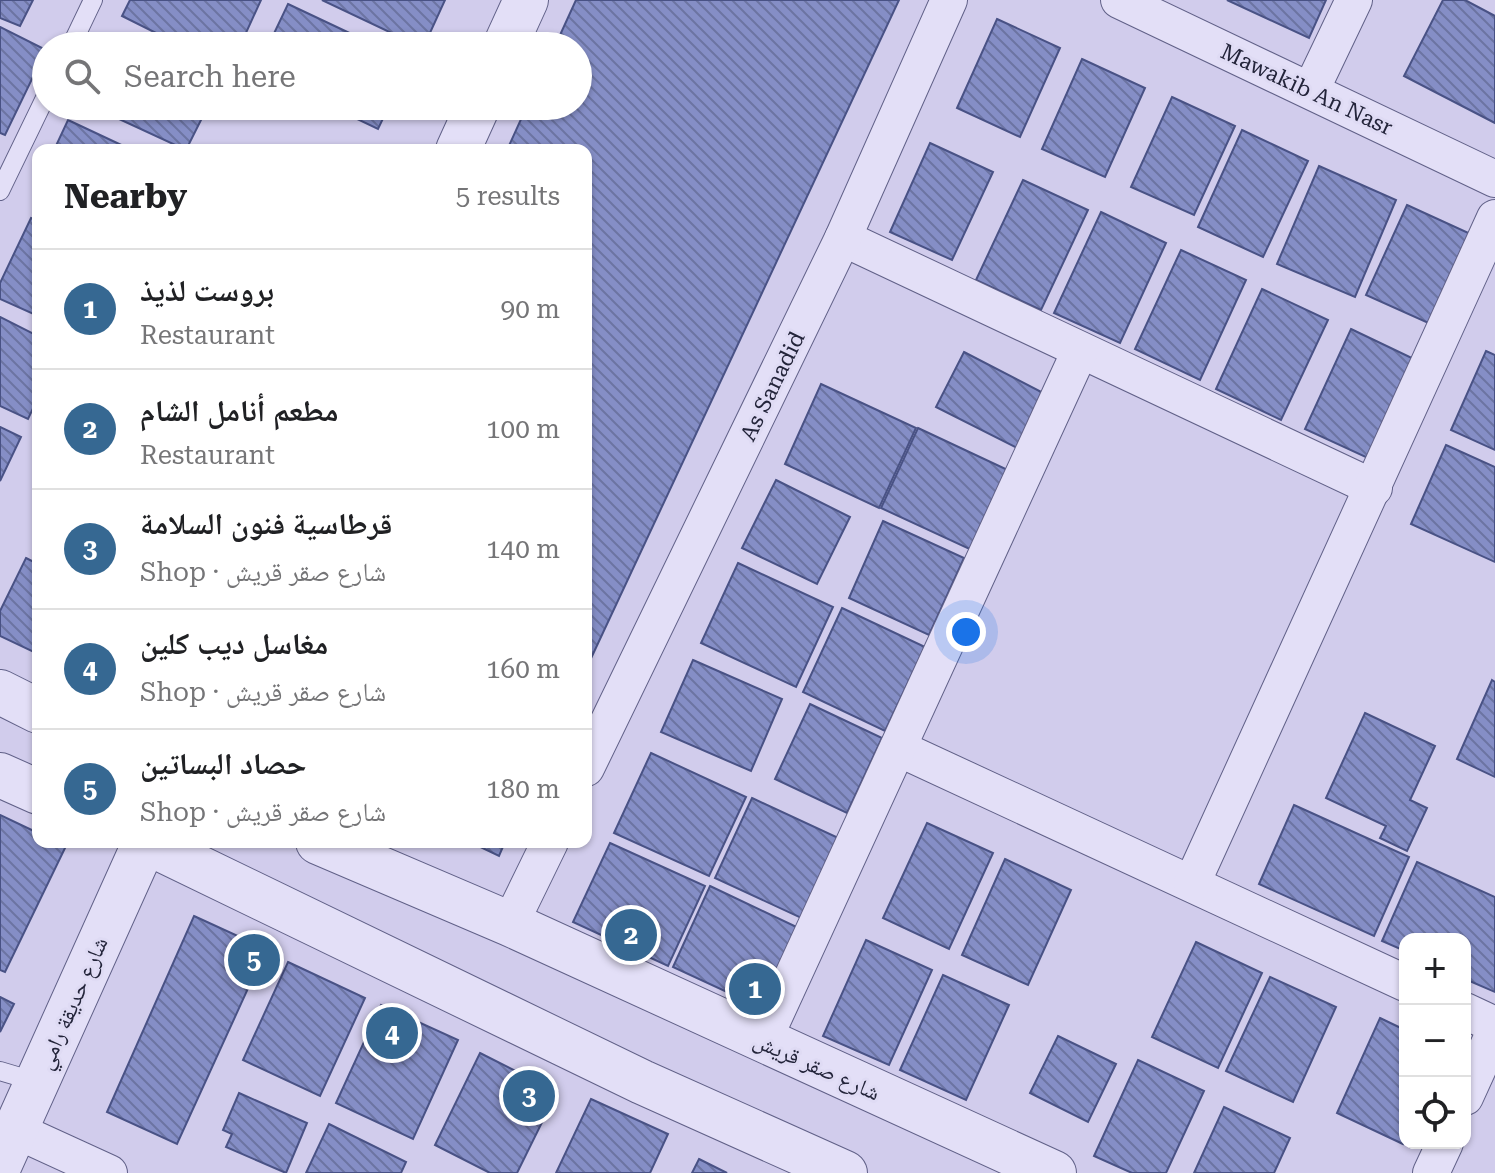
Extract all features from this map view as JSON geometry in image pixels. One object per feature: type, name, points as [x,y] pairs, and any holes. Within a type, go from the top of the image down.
[{"type":"street","points":[[511,32],[526,0]]},
{"type":"street","name":"As Sanadid","points":[[592,756],[843,238],[949,0]]},
{"type":"street","name":"Mawakib An Nasr","points":[[1119,0],[1495,179]]},
{"type":"street","points":[[1311,90],[1354,0]]},
{"type":"street","points":[[461,144],[472,120]]},
{"type":"street","points":[[1192,883],[1495,218]]},
{"type":"street","points":[[843,238],[1374,488]]},
{"type":"street","points":[[763,1041],[1080,351]]},
{"type":"street","points":[[0,692],[32,708]]},
{"type":"street","points":[[898,748],[1399,980]]},
{"type":"street","points":[[0,775],[32,789]]},
{"type":"street","name":"شارع حديقة رامي","points":[[8,1147],[18,1077],[143,848]]},
{"type":"street","points":[[158,848],[642,1082],[845,1173]]},
{"type":"street","name":"شارع صقر قريش","points":[[332,848],[510,924],[1054,1173]]},
{"type":"street","points":[[510,924],[547,848]]},
{"type":"street","points":[[1471,1014],[1495,1028],[1471,1083]]},
{"type":"street","points":[[8,1147],[109,1173]]},
{"type":"street","points":[[1431,1173],[1442,1149]]},
{"type":"lane","points":[[78,32],[93,0]]},
{"type":"lane","points":[[0,191],[34,120]]},
{"type":"building","points":[[0,0],[33,0],[20,26],[0,18]]},
{"type":"building","points":[[130,0],[261,0],[246,32],[154,32],[122,16]]},
{"type":"building","points":[[322,0],[445,0],[430,32],[389,32]]},
{"type":"building","points":[[576,0],[899,0],[592,656],[592,144],[510,144],[521,120],[592,120],[592,32],[561,32]]},
{"type":"building","points":[[1227,0],[1326,0],[1309,38]]},
{"type":"building","points":[[1443,0],[1465,0],[1495,16],[1495,123],[1404,76]]},
{"type":"building","points":[[288,4],[347,32],[275,32]]},
{"type":"building","points":[[997,19],[1060,48],[1020,137],[957,108]]},
{"type":"building","points":[[0,27],[32,43],[32,79],[5,135],[0,133]]},
{"type":"building","points":[[1082,59],[1145,88],[1105,177],[1042,149]]},
{"type":"building","points":[[1172,97],[1235,126],[1194,215],[1131,187]]},
{"type":"building","points":[[68,120],[119,144],[57,144]]},
{"type":"building","points":[[121,120],[201,120],[189,144],[173,144]]},
{"type":"building","points":[[359,120],[382,120],[378,129]]},
{"type":"building","points":[[1242,130],[1308,161],[1263,257],[1198,227]]},
{"type":"building","points":[[930,143],[993,172],[952,260],[890,232]]},
{"type":"building","points":[[1319,166],[1396,200],[1355,297],[1277,264]]},
{"type":"building","points":[[1023,180],[1088,210],[1041,310],[976,280]]},
{"type":"building","points":[[1407,205],[1475,236],[1435,326],[1366,295]]},
{"type":"building","points":[[1101,212],[1166,243],[1120,343],[1054,313]]},
{"type":"building","points":[[32,218],[32,313],[0,299],[0,283]]},
{"type":"building","points":[[1181,250],[1246,280],[1200,380],[1135,349]]},
{"type":"building","points":[[1262,289],[1328,320],[1281,420],[1216,389]]},
{"type":"building","points":[[0,317],[32,333],[32,411],[28,419],[0,406]]},
{"type":"building","points":[[1351,329],[1416,360],[1370,459],[1305,429]]},
{"type":"building","points":[[1486,351],[1495,355],[1495,450],[1451,430]]},
{"type":"building","points":[[964,352],[1049,396],[1021,450],[936,407]]},
{"type":"building","points":[[821,384],[916,428],[879,508],[785,464]]},
{"type":"building","points":[[0,427],[21,437],[0,481]]},
{"type":"building","points":[[918,428],[1012,472],[976,552],[881,508]]},
{"type":"building","points":[[1446,445],[1495,467],[1495,562],[1411,524]]},
{"type":"building","points":[[776,480],[850,517],[817,584],[742,548]]},
{"type":"building","points":[[883,521],[964,558],[929,635],[849,598]]},
{"type":"building","points":[[26,558],[32,561],[32,651],[0,636],[0,611]]},
{"type":"building","points":[[738,563],[833,607],[796,687],[701,643]]},
{"type":"building","points":[[842,608],[925,647],[885,731],[803,692]]},
{"type":"building","points":[[693,660],[782,699],[751,771],[661,732]]},
{"type":"building","points":[[1492,680],[1495,682],[1495,777],[1457,759]]},
{"type":"building","points":[[810,704],[882,738],[847,813],[775,779]]},
{"type":"building","points":[[1365,713],[1435,746],[1410,800],[1427,808],[1407,851],[1380,838],[1386,826],[1326,798]]},
{"type":"building","points":[[651,753],[746,797],[709,876],[614,833]]},
{"type":"building","points":[[752,798],[847,842],[810,922],[715,878]]},
{"type":"building","points":[[1294,805],[1409,857],[1374,936],[1259,884]]},
{"type":"building","points":[[0,815],[32,830],[32,848],[65,848],[5,972],[0,970]]},
{"type":"building","points":[[927,823],[993,853],[949,949],[883,918]]},
{"type":"building","points":[[610,843],[705,886],[668,966],[573,922]]},
{"type":"building","points":[[482,848],[502,848],[499,856]]},
{"type":"building","points":[[1005,859],[1071,890],[1028,985],[962,955]]},
{"type":"building","points":[[1417,862],[1495,897],[1495,992],[1471,982],[1471,933],[1399,933],[1399,948],[1382,941]]},
{"type":"building","points":[[710,886],[805,931],[768,1011],[673,967]]},
{"type":"building","points":[[194,916],[266,949],[177,1144],[107,1112]]},
{"type":"building","points":[[866,940],[932,970],[889,1065],[823,1036]]},
{"type":"building","points":[[1196,942],[1262,973],[1218,1068],[1152,1037]]},
{"type":"building","points":[[288,962],[365,998],[320,1096],[243,1060]]},
{"type":"building","points":[[943,975],[1009,1005],[966,1100],[900,1070]]},
{"type":"building","points":[[1270,977],[1336,1007],[1293,1102],[1226,1071]]},
{"type":"building","points":[[0,997],[14,1004],[0,1032]]},
{"type":"building","points":[[381,1005],[458,1040],[413,1139],[336,1103]]},
{"type":"building","points":[[1380,1018],[1399,1027],[1399,1142],[1337,1113]]},
{"type":"building","points":[[1058,1036],[1116,1064],[1088,1122],[1030,1093]]},
{"type":"building","points":[[480,1053],[557,1092],[517,1173],[490,1173],[435,1145]]},
{"type":"building","points":[[1138,1060],[1204,1091],[1166,1173],[1132,1173],[1094,1156]]},
{"type":"building","points":[[239,1093],[307,1123],[286,1173],[226,1147],[232,1134],[223,1130]]},
{"type":"building","points":[[591,1099],[668,1134],[650,1173],[556,1173]]},
{"type":"building","points":[[1224,1107],[1290,1138],[1274,1173],[1194,1173]]},
{"type":"building","points":[[329,1124],[406,1162],[401,1173],[306,1173]]},
{"type":"building","points":[[699,1159],[727,1173],[692,1173]]},
{"type":"place","name":"مطعم أنامل الشام","points":[[631,935]]},
{"type":"place","name":"حصاد البساتين","points":[[254,960]]},
{"type":"place","name":"بروست لذيذ","points":[[755,989]]},
{"type":"place","name":"مغاسل ديب كلين","points":[[392,1033]]},
{"type":"place","name":"قرطاسية فنون السلامة","points":[[529,1096]]}]
